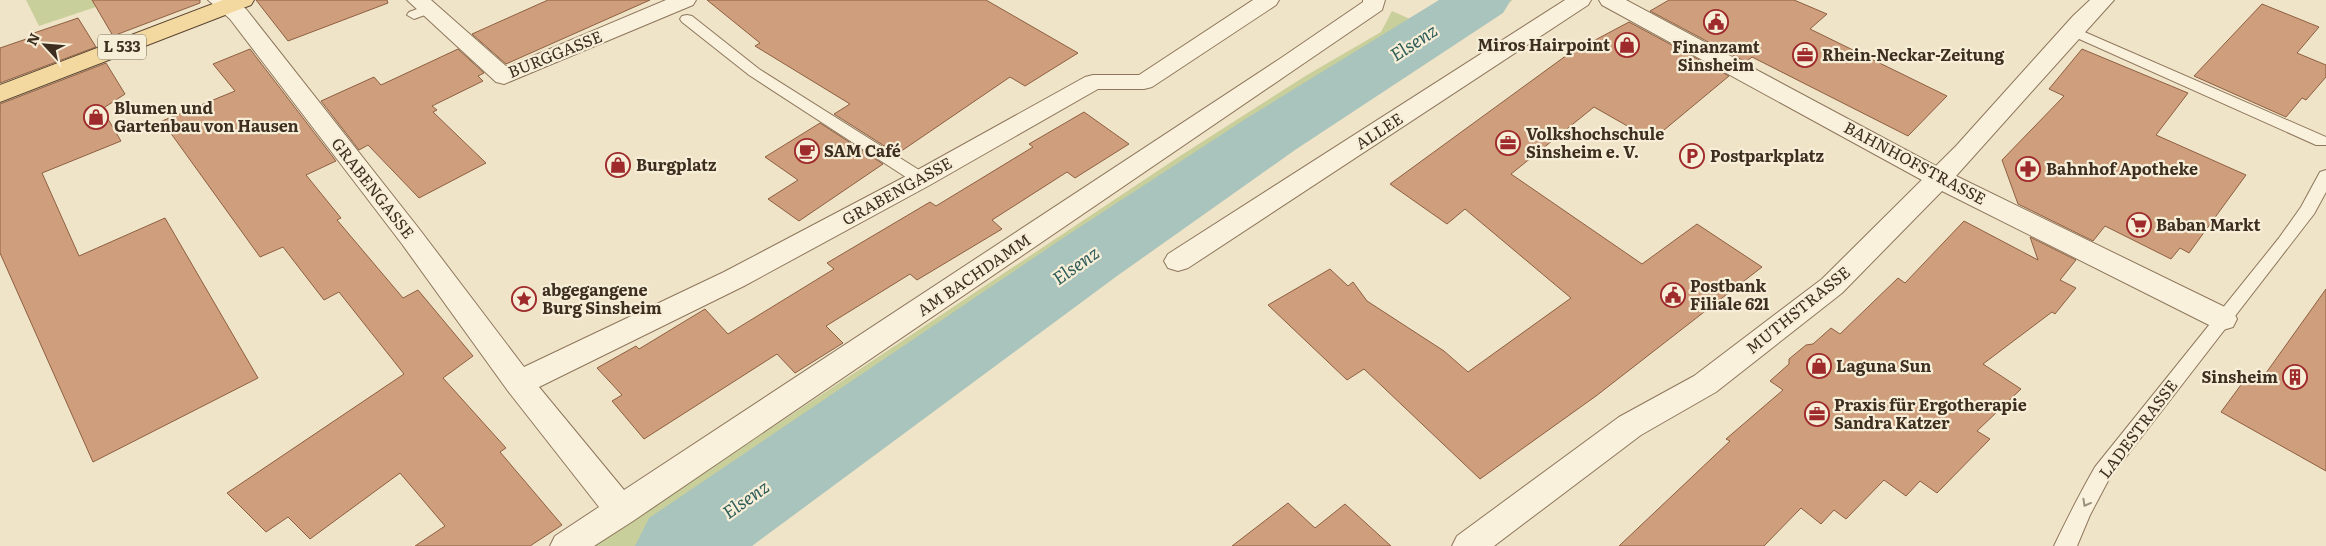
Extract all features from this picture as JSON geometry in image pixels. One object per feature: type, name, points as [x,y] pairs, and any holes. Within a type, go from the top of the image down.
[{"type":"main road","name":"L 533","points":[[0,94],[230,2]]},
{"type":"street","name":"GRABENGASSE","points":[[519,383],[734,279],[921,179],[1093,82],[1144,82],[1268,0]]},
{"type":"street","name":"AM BACHDAMM","points":[[567,546],[1289,63],[1374,4],[1374,0]]},
{"type":"street","name":"ALLEE","points":[[1178,261],[1580,0]]},
{"type":"street","name":"BAHNHOFSTRASSE","points":[[1610,0],[1940,179],[2223,319]]},
{"type":"street","name":"MUTHSTRASSE","points":[[1469,546],[1630,426],[1705,384],[1832,286],[1940,179],[2103,0]]},
{"type":"street","name":"GRABENGASSE","points":[[230,2],[370,184],[519,383],[622,511]]},
{"type":"street","name":"BURGGASSE","points":[[420,8],[504,77],[686,10]]},
{"type":"lane","points":[[686,10],[754,72],[921,179]]},
{"type":"lane","points":[[2073,31],[2322,141]]},
{"type":"lane","name":"LADESTRASSE","points":[[2065,546],[2074,534],[2080,513],[2102,473],[2308,210],[2326,176]]},
{"type":"green space","points":[[26,0],[92,0],[96,7],[39,26]]},
{"type":"green space","points":[[1441,0],[1513,0],[1441,46],[735,546],[594,546],[1180,156],[1307,75],[1381,32],[1392,11],[1410,19]]},
{"type":"building","points":[[92,0],[200,0],[200,3],[113,36]]},
{"type":"building","points":[[256,0],[387,0],[388,3],[288,41]]},
{"type":"building","points":[[548,0],[650,0],[506,64],[472,34]]},
{"type":"building","points":[[707,0],[986,0],[1078,53],[1025,86],[1010,77],[897,154],[834,114],[850,104],[755,46],[760,43]]},
{"type":"building","points":[[1669,0],[1794,0],[1827,14],[1810,29],[1947,96],[1908,136],[1752,57],[1746,62],[1650,11]]},
{"type":"building","points":[[2262,4],[2319,27],[2297,53],[2326,65],[2326,77],[2306,100],[2302,98],[2286,117],[2194,76]]},
{"type":"building","points":[[78,18],[96,47],[0,83],[0,48],[32,37],[31,34]]},
{"type":"building","points":[[1629,22],[1729,76],[1652,140],[1594,107],[1511,174],[1642,264],[1697,224],[1762,267],[1596,396],[1480,479],[1364,369],[1347,380],[1268,305],[1330,269],[1348,286],[1353,282],[1367,301],[1444,351],[1468,372],[1571,298],[1465,209],[1447,224],[1390,184],[1567,55]]},
{"type":"building","points":[[250,49],[336,161],[306,175],[341,218],[337,220],[403,298],[418,290],[473,356],[443,378],[506,448],[500,452],[562,525],[530,546],[415,546],[445,526],[400,473],[310,539],[288,517],[266,532],[227,493],[404,374],[339,292],[324,300],[283,247],[260,257],[162,121],[235,91],[213,64]]},
{"type":"building","points":[[458,49],[484,73],[478,76],[483,81],[432,106],[437,110],[433,112],[486,163],[419,198],[368,145],[359,150],[321,101],[374,77],[381,85]]},
{"type":"building","points":[[2082,49],[2188,93],[2156,135],[2246,175],[2189,253],[2180,248],[2171,259],[2105,226],[2093,241],[2018,204],[2002,160],[2064,96],[2049,89]]},
{"type":"building","points":[[106,63],[125,94],[102,109],[121,141],[42,173],[79,256],[165,218],[258,378],[93,462],[0,253],[0,104]]},
{"type":"building","points":[[1084,112],[1129,144],[1075,178],[1067,172],[992,220],[1002,229],[917,280],[910,274],[826,326],[843,343],[795,373],[777,354],[644,439],[612,401],[622,395],[597,368],[636,346],[639,349],[705,309],[728,334],[834,269],[827,263],[930,202],[936,206],[1033,147],[1029,144]]},
{"type":"building","points":[[820,123],[883,164],[799,221],[768,199],[798,180],[765,157]]},
{"type":"building","points":[[1964,221],[2038,260],[2030,237],[2076,260],[2060,280],[2076,288],[2055,314],[2052,312],[1983,364],[2021,389],[1977,431],[1990,439],[1937,493],[1920,481],[1906,496],[1884,480],[1846,519],[1834,510],[1821,524],[1801,508],[1764,546],[1619,546],[1730,441],[1726,439],[1783,390],[1770,381],[1789,364],[1789,359],[1806,345],[1813,344],[1831,328],[1840,334],[1898,278],[1905,283]]},
{"type":"building","name":"Sinsheim","points":[[2326,289],[2326,471],[2221,412],[2249,374],[2261,380]]},
{"type":"building","points":[[1288,503],[1315,528],[1345,504],[1391,546],[1232,546]]},
{"type":"waterway","name":"Elsenz","points":[[681,546],[1090,257],[1271,134],[1481,0]]},
{"type":"place","name":"Finanzamt Sinsheim","points":[[1716,22]]},
{"type":"place","name":"Miros Hairpoint","points":[[1627,45]]},
{"type":"place","name":"Rhein-Neckar-Zeitung","points":[[1805,55]]},
{"type":"place","name":"Blumen und Gartenbau von Hausen","points":[[96,117]]},
{"type":"place","name":"Volkshochschule Sinsheim e. V.","points":[[1508,143]]},
{"type":"place","name":"SAM Café","points":[[807,151]]},
{"type":"place","name":"Postparkplatz","points":[[1692,156]]},
{"type":"place","name":"Burgplatz","points":[[618,165]]},
{"type":"place","name":"Bahnhof Apotheke","points":[[2028,169]]},
{"type":"place","name":"Baban Markt","points":[[2139,225]]},
{"type":"place","name":"Postbank Filiale 621","points":[[1673,295]]},
{"type":"place","name":"abgegangene Burg Sinsheim","points":[[524,299]]},
{"type":"place","name":"Laguna Sun","points":[[1819,366]]},
{"type":"place","name":"Sinsheim","points":[[2295,377]]},
{"type":"place","name":"Praxis für Ergotherapie Sandra Katzer","points":[[1817,414]]}]
